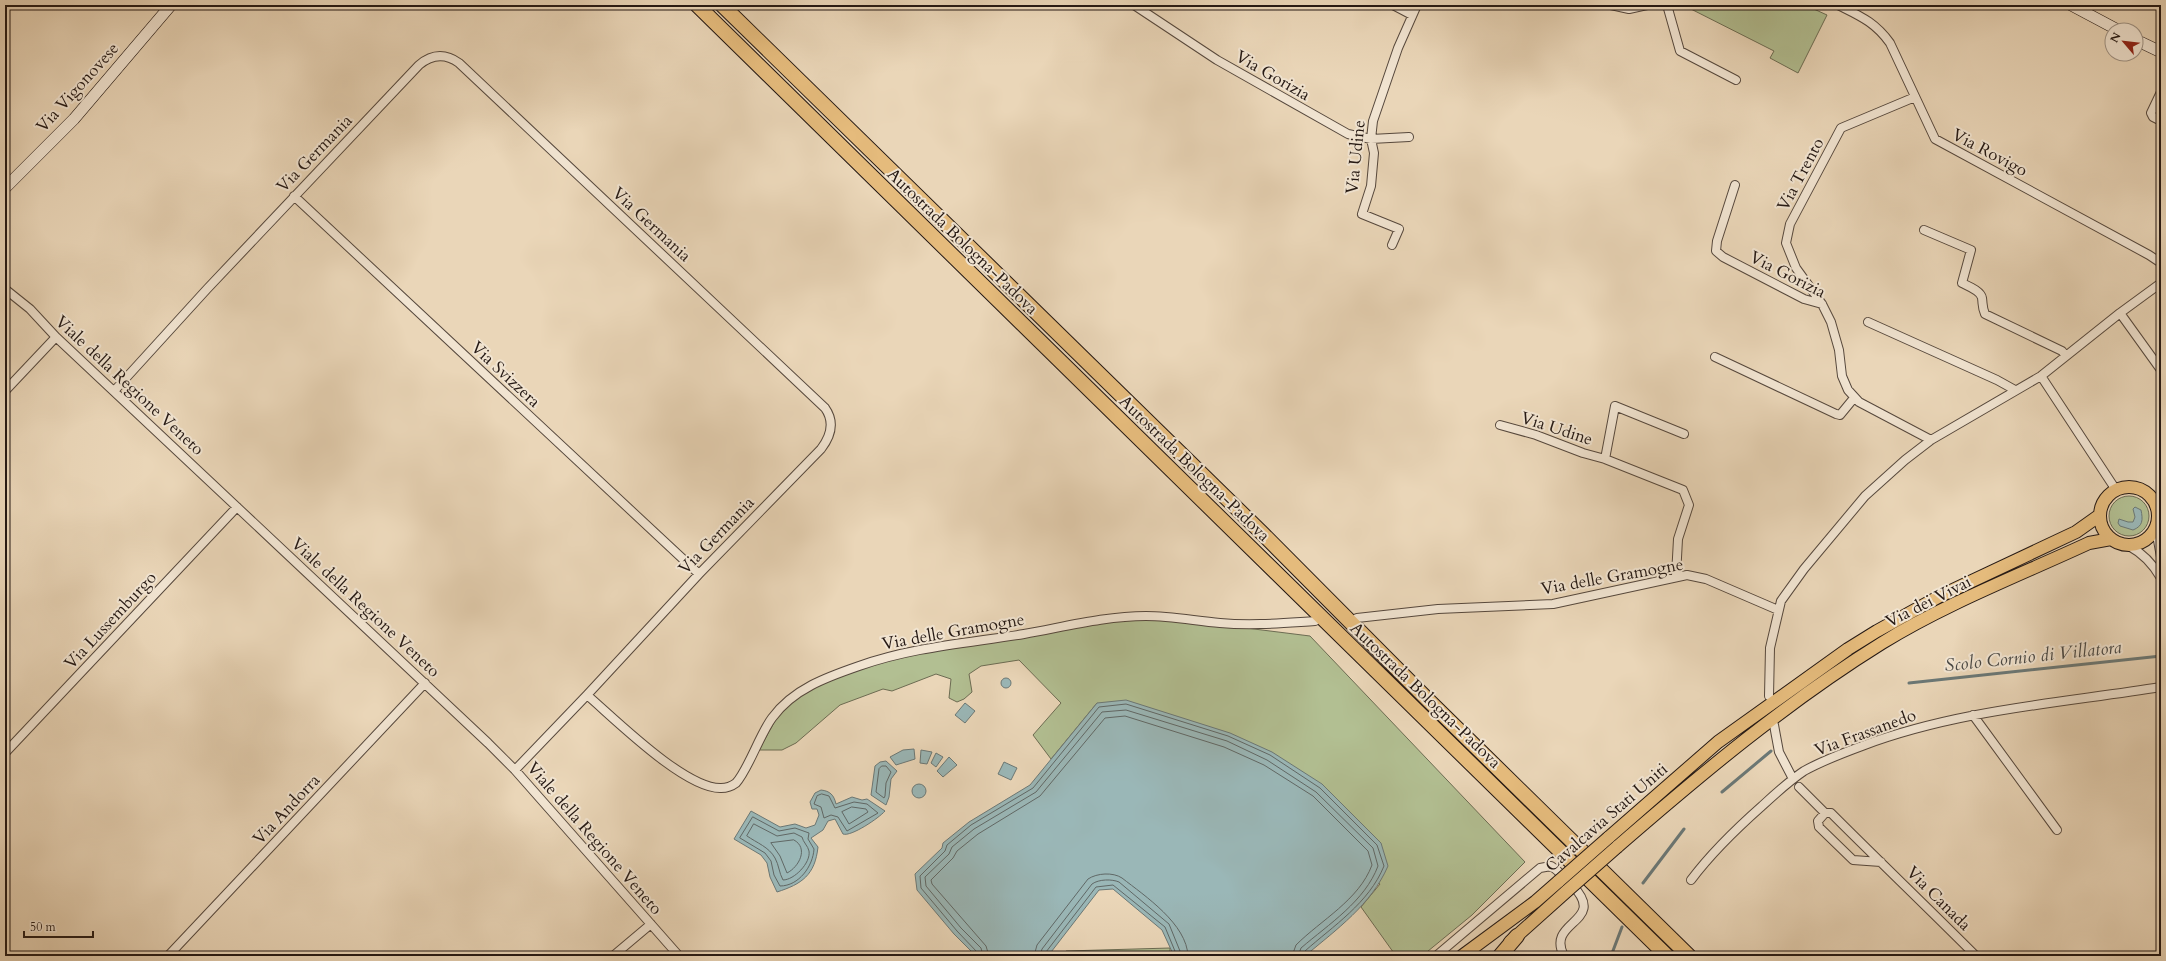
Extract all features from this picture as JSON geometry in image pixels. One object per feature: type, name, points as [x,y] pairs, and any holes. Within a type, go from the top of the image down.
[{"type":"highway","name":"Autostrada Bologna-Padova","points":[[697,5],[1667,956]]},
{"type":"highway","name":"Autostrada Bologna-Padova","points":[[722,5],[1263,534],[1427,699],[1689,956]]},
{"type":"highway","points":[[1507,800],[1601,905],[1654,956]]},
{"type":"highway","points":[[1500,956],[1517,936]]},
{"type":"main road","name":"Via Vigonovese","points":[[5,188],[74,119],[171,5]]},
{"type":"main road","points":[[2071,5],[2104,23]]},
{"type":"main road","points":[[2144,44],[2161,52]]},
{"type":"main road","points":[[2147,493],[2156,505],[2158,522],[2144,542],[2129,546],[2118,544],[2110,539],[2101,524],[2100,515],[2105,501],[2116,490],[2132,487],[2147,493],[2161,491]]},
{"type":"main road","name":"Via dei Vivai","points":[[1770,700],[1848,649],[1907,613],[2076,532],[2100,515]]},
{"type":"main road","name":"Via dei Vivai","points":[[1617,848],[1727,752],[1774,721],[1854,661],[1915,624],[2089,543],[2110,539]]},
{"type":"main road","name":"Cavalcavia Stati Uniti","points":[[1462,956],[1536,902],[1718,742],[1770,700]]},
{"type":"main road","name":"Cavalcavia Stati Uniti","points":[[1494,956],[1617,848]]},
{"type":"main road","points":[[1474,956],[1503,933],[1536,902]]},
{"type":"street","name":"Via Gorizia","points":[[1134,5],[1217,60],[1348,134],[1371,139],[1409,137]]},
{"type":"street","points":[[1393,5],[1412,15]]},
{"type":"street","name":"Via Udine","points":[[1392,245],[1399,229],[1362,214],[1371,186],[1374,153],[1371,139],[1373,121],[1380,97],[1417,5]]},
{"type":"street","points":[[1611,5],[1629,9],[1647,5]]},
{"type":"street","points":[[1666,5],[1680,51],[1736,80]]},
{"type":"street","name":"Via Rovigo","points":[[1838,5],[1872,23],[1880,29],[1890,43],[1935,139],[2142,251],[2161,263]]},
{"type":"street","name":"Via Germania","points":[[115,390],[294,196],[426,59],[440,55],[447,57],[464,68],[828,412],[831,427],[826,441],[821,449],[698,574],[587,695],[515,770]]},
{"type":"street","points":[[2161,92],[2151,113],[2153,118],[2161,121]]},
{"type":"street","name":"Via Trento","points":[[1822,304],[1796,268],[1786,243],[1790,224],[1841,128],[1915,97]]},
{"type":"street","name":"Via Gorizia","points":[[1735,185],[1717,241],[1716,251],[1723,257],[1804,299],[1822,304],[1836,336],[1842,376],[1854,398]]},
{"type":"street","name":"Via Svizzera","points":[[294,196],[698,574]]},
{"type":"street","points":[[1924,230],[1971,250],[1962,283],[1980,293],[1982,298],[1981,307],[1985,314],[2062,351],[2066,356]]},
{"type":"street","name":"Viale della Regione Veneto","points":[[5,283],[15,296],[56,337],[115,390],[515,770],[679,956]]},
{"type":"street","points":[[1770,700],[1768,660],[1778,610],[1785,595],[1804,568],[1849,513],[1880,481],[1931,440],[2041,376],[2120,313],[2161,283]]},
{"type":"street","name":"Viale della Regione Veneto","points":[[5,289],[15,296]]},
{"type":"street","points":[[2120,313],[2161,370]]},
{"type":"street","points":[[1868,322],[2003,382],[2015,390]]},
{"type":"street","points":[[5,391],[56,337]]},
{"type":"street","points":[[1714,357],[1836,414],[1843,412],[1854,398],[1931,440]]},
{"type":"street","points":[[2041,376],[2116,490]]},
{"type":"street","name":"Via Udine","points":[[1605,459],[1615,406],[1684,434]]},
{"type":"street","name":"Via Udine","points":[[1500,425],[1536,435],[1679,487],[1686,494],[1688,511],[1678,539],[1676,576]]},
{"type":"street","name":"Via Lussemburgo","points":[[5,753],[237,507]]},
{"type":"street","points":[[2158,522],[2161,557]]},
{"type":"street","points":[[2129,546],[2140,552],[2149,560],[2161,578]]},
{"type":"street","name":"Via delle Gramogne","points":[[1357,618],[1438,610],[1553,604],[1676,576],[1687,575],[1706,579],[1778,610]]},
{"type":"street","name":"Via delle Gramogne","points":[[587,695],[651,750],[677,769],[709,788],[724,788],[737,781],[772,718],[797,693],[829,677],[891,656],[925,648],[996,638],[1123,616],[1148,616],[1222,623],[1270,625],[1315,621]]},
{"type":"street","name":"Via Andorra","points":[[168,956],[425,683]]},
{"type":"street","name":"Via Frassanedo","points":[[1793,779],[1814,766],[1897,733],[1973,715],[2161,687]]},
{"type":"street","points":[[1973,715],[2056,830]]},
{"type":"street","points":[[1691,880],[1709,856],[1735,830],[1793,779],[1779,752],[1774,721]]},
{"type":"street","name":"Via Canada","points":[[1799,787],[1825,813],[1831,814],[1976,956]]},
{"type":"street","name":"Via Canada","points":[[1825,813],[1818,821],[1819,827],[1853,860],[1881,862]]},
{"type":"street","points":[[1436,956],[1540,868],[1551,866],[1581,894],[1585,904],[1583,912],[1560,939],[1559,947],[1564,956]]},
{"type":"street","points":[[613,956],[651,924]]},
{"type":"green space","points":[[1683,5],[1805,5],[1827,15],[1798,73],[1770,58],[1774,51]]},
{"type":"green space","points":[[2133,496],[2140,499],[2146,505],[2149,516],[2148,524],[2140,533],[2133,536],[2125,536],[2118,533],[2110,524],[2109,512],[2112,505],[2121,497]]},
{"type":"green space","points":[[1124,618],[1174,619],[1310,636],[1525,862],[1472,915],[1422,956],[1396,956],[1361,907],[1380,884],[1097,703],[1051,759],[1033,735],[1061,703],[1019,660],[981,666],[969,674],[972,692],[964,699],[957,702],[949,698],[951,679],[936,674],[892,691],[883,689],[840,705],[796,743],[782,750],[759,750],[776,719],[798,696],[829,674],[892,657]]},
{"type":"green space","points":[[1170,948],[1170,956],[1067,956],[1066,951]]},
{"type":"water","points":[[2135,507],[2141,510],[2142,522],[2139,527],[2133,530],[2120,526],[2118,523],[2119,519],[2133,522],[2135,517],[2133,509]]},
{"type":"water","points":[[1004,678],[1008,678],[1011,683],[1008,688],[1004,688],[1001,685],[1001,681]]},
{"type":"water","points":[[1126,700],[1230,733],[1272,752],[1322,784],[1381,843],[1388,866],[1381,880],[1363,904],[1341,926],[1305,956],[1174,956],[1162,930],[1113,889],[1099,890],[1048,956],[976,956],[954,934],[917,890],[915,874],[942,848],[943,843],[969,822],[1030,785],[1097,703]]},
{"type":"water","points":[[965,703],[975,711],[965,723],[955,715]]},
{"type":"water","points":[[914,749],[915,759],[896,765],[890,757],[903,750]]},
{"type":"water","points":[[921,750],[932,752],[927,764],[920,763]]},
{"type":"water","points":[[936,753],[943,757],[936,767],[931,763]]},
{"type":"water","points":[[949,757],[957,765],[943,777],[937,771]]},
{"type":"water","points":[[886,761],[897,771],[891,779],[889,797],[886,805],[871,795],[875,766],[880,762]]},
{"type":"water","points":[[1004,762],[1017,768],[1011,780],[998,774]]},
{"type":"water","points":[[919,784],[924,786],[926,791],[924,796],[919,798],[914,796],[912,791],[914,786]]},
{"type":"water","points":[[821,790],[827,791],[831,794],[836,804],[852,797],[862,800],[867,799],[885,811],[865,826],[847,834],[843,834],[835,819],[828,821],[823,830],[811,838],[818,847],[814,865],[806,877],[794,886],[777,892],[770,877],[767,863],[761,855],[734,839],[751,811],[780,827],[795,824],[806,828],[815,825],[819,815],[817,809],[812,809],[810,802],[815,793]]},
{"type":"waterway","name":"Scolo Cornio di Villatora","points":[[1909,683],[2161,656]]},
{"type":"waterway","name":"Scolo Cornio di Villatora","points":[[1722,792],[1771,751]]},
{"type":"waterway","name":"Scolo Cornio di Villatora","points":[[1643,883],[1684,829]]},
{"type":"waterway","name":"Scolo Cornio di Villatora","points":[[1611,956],[1622,927]]}]
